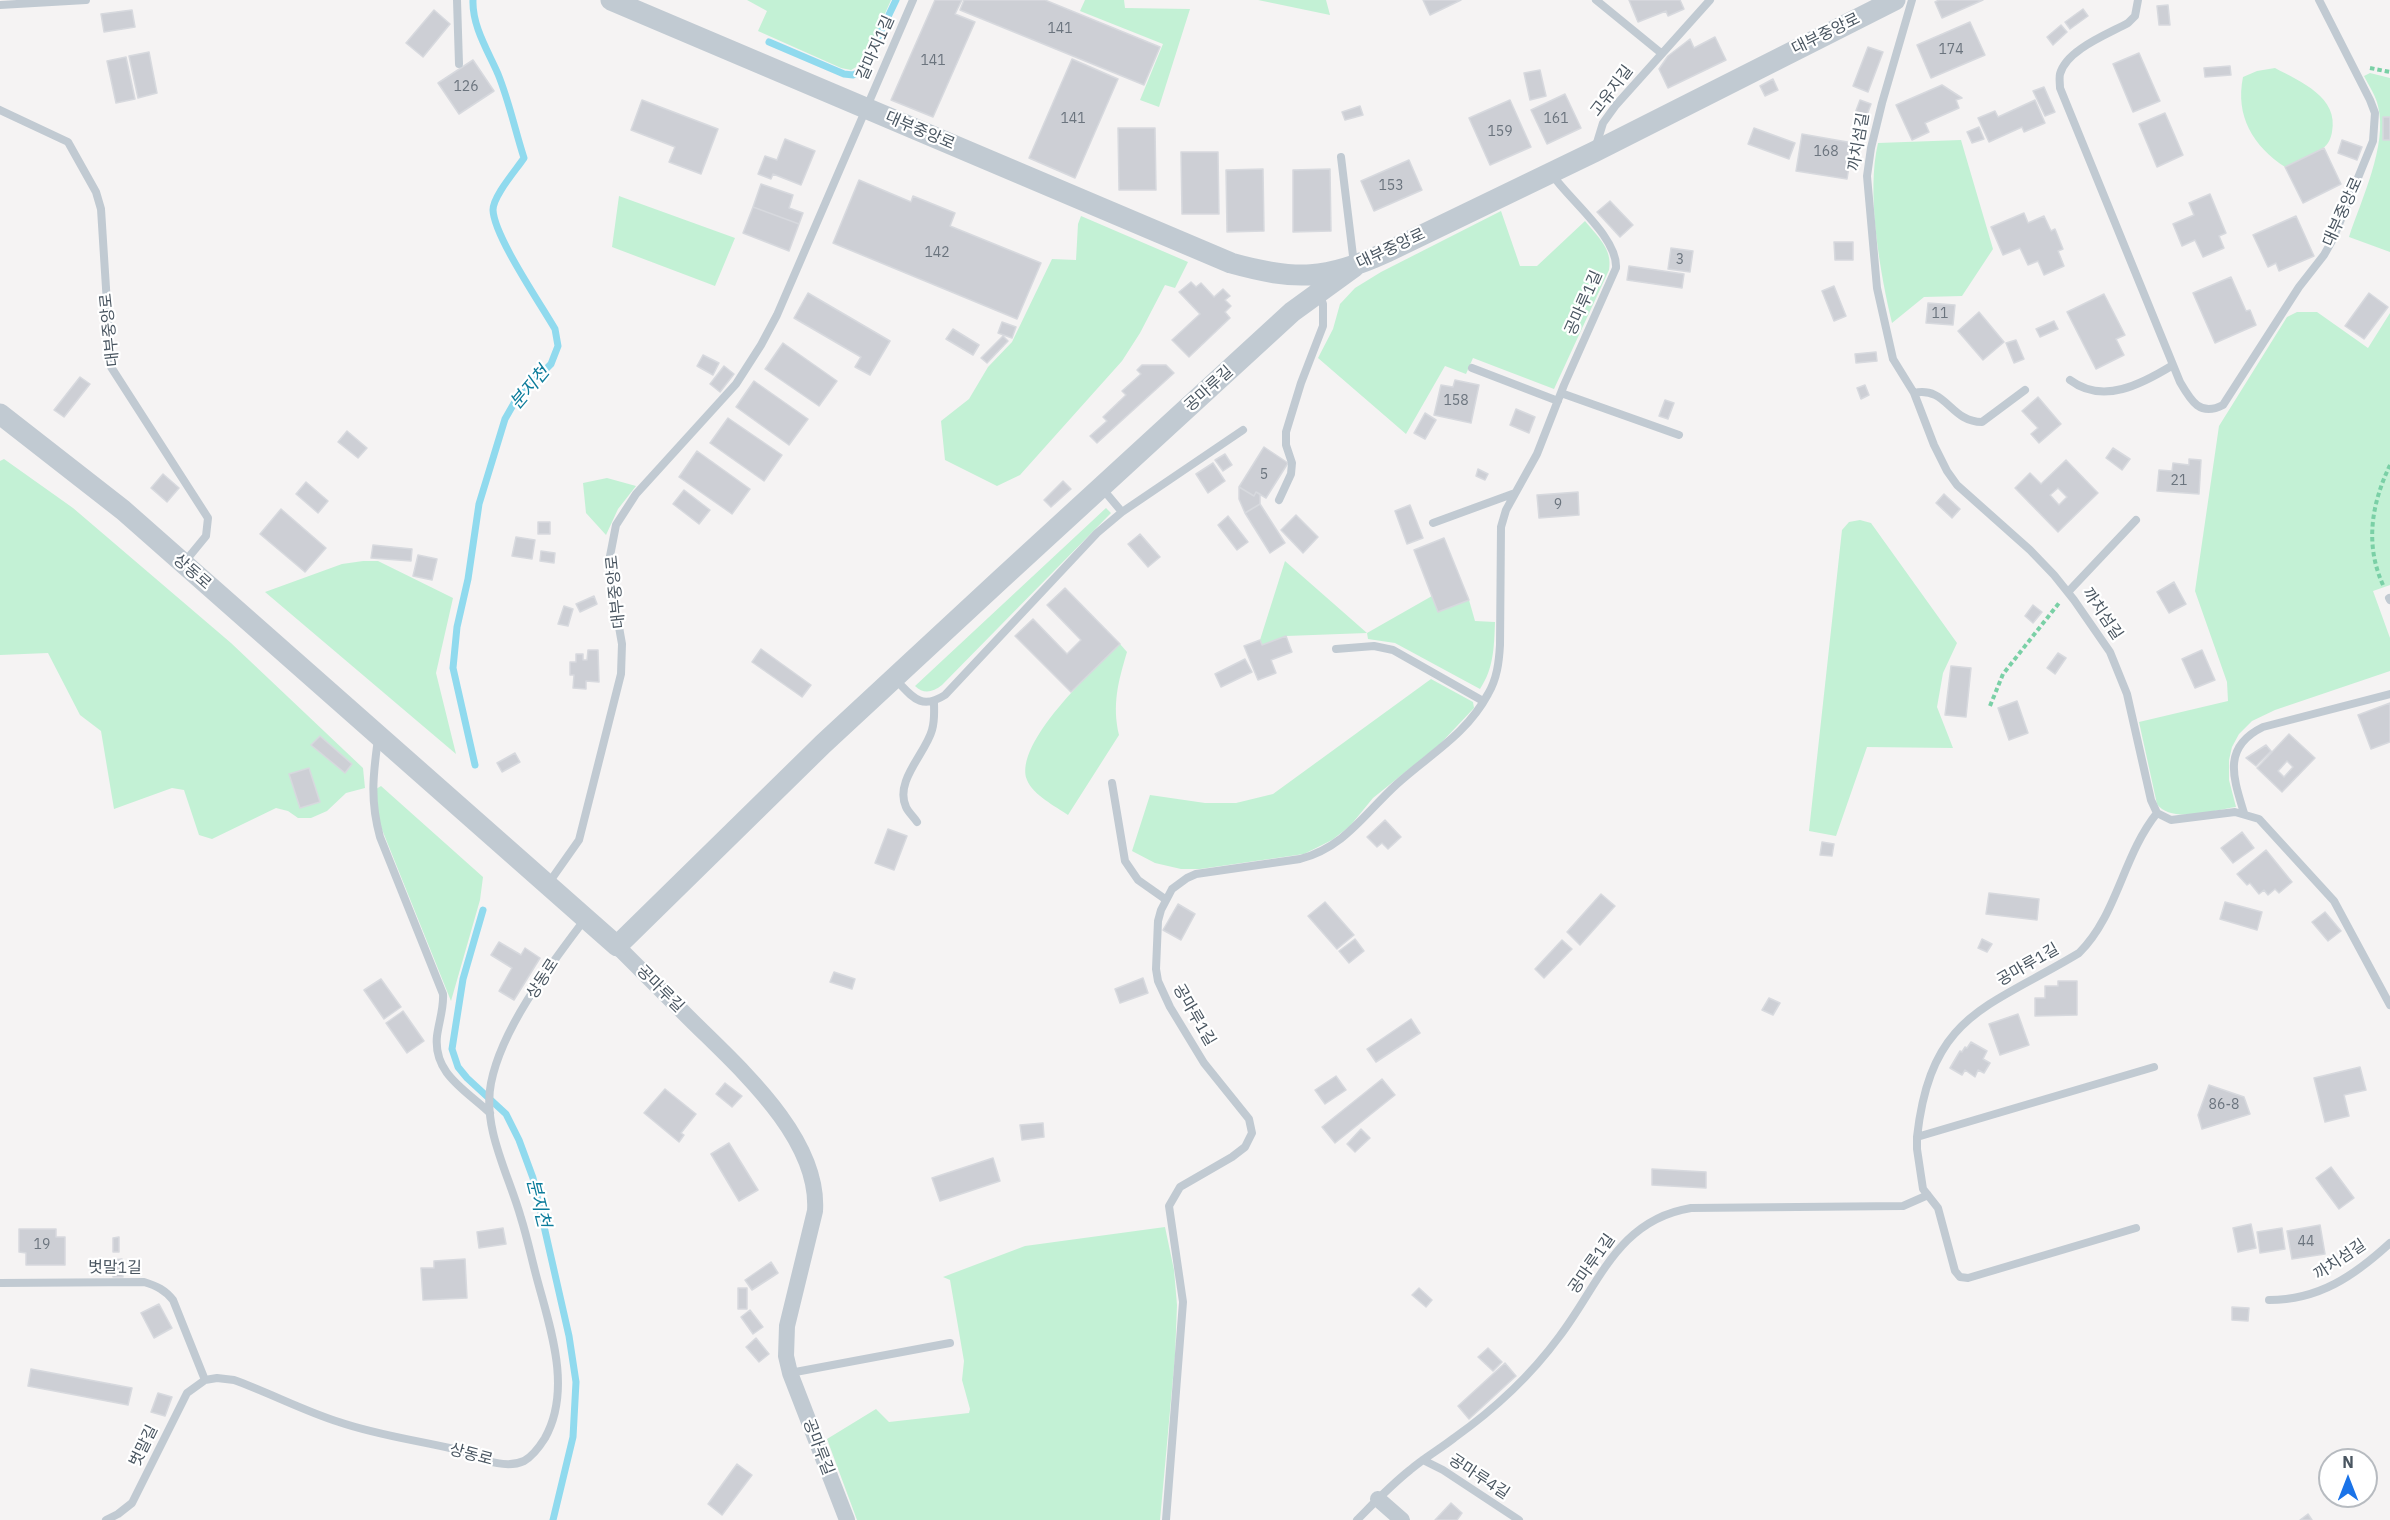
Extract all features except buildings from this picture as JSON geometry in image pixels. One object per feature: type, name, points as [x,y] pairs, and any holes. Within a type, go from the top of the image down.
[{"type":"street","name":"대부중앙로","points":[[611,0],[1231,263],[1265,273],[1288,276],[1324,274],[1354,267],[1594,152],[1895,0]]},
{"type":"street","name":"공마루길","points":[[847,1520],[790,1373],[786,1356],[787,1326],[815,1211],[816,1195],[807,1162],[792,1134],[738,1064],[617,946],[823,744],[894,678],[1292,312],[1354,267]]},
{"type":"street","points":[[1288,276],[1296,288],[1297,297],[1292,312]]},
{"type":"street","name":"상동로","points":[[0,414],[123,510],[617,946]]},
{"type":"street","points":[[1378,1499],[1402,1520]]},
{"type":"lane","points":[[0,5],[86,0]]},
{"type":"lane","points":[[457,0],[459,64]]},
{"type":"lane","name":"갈마지1길","points":[[866,108],[913,0]]},
{"type":"lane","points":[[1596,0],[1661,53]]},
{"type":"lane","name":"고유지길","points":[[1594,152],[1603,123],[1661,53],[1710,0]]},
{"type":"lane","name":"까치섬길","points":[[1912,0],[1870,148],[1867,176],[1877,288],[1893,359],[1914,393],[1940,459],[1957,485],[2030,550],[2068,592],[2110,652],[2127,694],[2151,800],[2157,813]]},
{"type":"lane","name":"대부중앙로","points":[[2138,0],[2135,16],[2128,23],[2074,53],[2065,63],[2060,74],[2060,88],[2180,382],[2195,404],[2204,409],[2214,410],[2223,405],[2299,287],[2324,255],[2333,239],[2373,141],[2375,113],[2319,0]]},
{"type":"lane","name":"대부중앙로","points":[[548,884],[572,854],[579,840],[621,674],[622,644],[610,576],[610,556],[616,525],[636,494],[736,384],[761,345],[777,315],[866,108]]},
{"type":"lane","name":"대부중앙로","points":[[0,110],[68,142],[100,200],[111,367],[208,518],[206,536],[183,564]]},
{"type":"lane","points":[[1341,157],[1354,267]]},
{"type":"lane","name":"공마루1길","points":[[1166,1520],[1183,1302],[1169,1206],[1180,1187],[1232,1157],[1245,1147],[1252,1132],[1249,1119],[1204,1063],[1162,993],[1156,969],[1158,921],[1166,899],[1180,882],[1196,874],[1300,859],[1328,848],[1353,830],[1398,784],[1443,749],[1462,730],[1483,701],[1495,678],[1498,664],[1501,527],[1515,493],[1537,454],[1559,397],[1614,275],[1617,260],[1607,240],[1551,172]]},
{"type":"lane","points":[[1279,500],[1291,474],[1292,463],[1286,445],[1286,432],[1301,383],[1323,326],[1323,309],[1319,293],[1313,285],[1302,279],[1288,276]]},
{"type":"lane","points":[[2070,380],[2077,386],[2088,389],[2115,391],[2148,380],[2173,365]]},
{"type":"lane","points":[[1472,368],[1678,435]]},
{"type":"lane","points":[[1914,393],[1925,392],[1938,395],[1959,417],[1966,421],[1982,422],[2025,390]]},
{"type":"lane","points":[[894,678],[923,703],[934,702],[945,695],[1082,549],[1122,512],[1243,430]]},
{"type":"lane","points":[[1101,488],[1122,512]]},
{"type":"lane","points":[[1433,523],[1515,493]]},
{"type":"lane","points":[[2068,592],[2136,520]]},
{"type":"lane","points":[[1336,649],[1374,646],[1393,650],[1483,701]]},
{"type":"lane","points":[[2244,813],[2236,786],[2233,761],[2236,750],[2251,733],[2263,727],[2390,694]]},
{"type":"lane","points":[[917,822],[905,807],[904,790],[909,773],[932,732],[935,718],[934,702]]},
{"type":"lane","points":[[379,735],[373,781],[373,813],[380,837],[443,994],[444,1005],[437,1038],[441,1063],[454,1083],[490,1111]]},
{"type":"lane","points":[[1112,783],[1125,861],[1138,880],[1166,899]]},
{"type":"lane","points":[[2157,813],[2171,820],[2227,813],[2244,813],[2259,819],[2334,901],[2390,1005]]},
{"type":"lane","name":"공마루1길","points":[[2136,1227],[1968,1278],[1960,1277],[1955,1271],[1938,1208],[1923,1189],[1917,1137],[1928,1076],[1940,1051],[1956,1029],[1976,1012],[2079,953],[2090,943],[2135,846],[2157,813]]},
{"type":"lane","name":"상동로","points":[[205,1380],[218,1378],[234,1380],[348,1425],[453,1449],[497,1462],[512,1464],[533,1454],[548,1432],[553,1418],[557,1396],[554,1346],[522,1219],[493,1134],[490,1111],[491,1083],[516,1020],[586,917]]},
{"type":"lane","points":[[1917,1137],[2154,1067]]},
{"type":"lane","name":"공마루1길","points":[[1357,1520],[1423,1460],[1479,1419],[1527,1374],[1558,1338],[1617,1250],[1644,1225],[1675,1211],[1699,1208],[1903,1206],[1928,1196]]},
{"type":"lane","name":"까치섬길","points":[[2269,1300],[2301,1298],[2321,1292],[2390,1243]]},
{"type":"lane","name":"벗말1길","points":[[0,1283],[144,1282],[157,1286],[173,1300],[205,1380]]},
{"type":"lane","points":[[790,1373],[951,1343]]},
{"type":"lane","name":"벗말길","points":[[106,1520],[132,1503],[187,1393],[205,1380]]},
{"type":"lane","name":"공마루4길","points":[[1423,1460],[1443,1470],[1519,1520]]},
{"type":"path","points":[[2390,465],[2379,489],[2373,517],[2371,546],[2378,573],[2390,599]]},
{"type":"path","points":[[1990,706],[2003,674],[2068,592]]},
{"type":"green space","points":[[747,0],[891,0],[863,63],[851,70],[841,68],[758,31],[767,11]]},
{"type":"green space","points":[[1085,0],[1124,0],[1125,8],[1190,9],[1159,107],[1140,100],[1163,44],[1080,11]]},
{"type":"green space","points":[[1258,0],[1326,0],[1330,15]]},
{"type":"green space","points":[[2275,68],[2316,92],[2330,109],[2333,120],[2331,137],[2325,147],[2285,167],[2264,150],[2256,140],[2244,117],[2242,105],[2243,77],[2257,71]]},
{"type":"green space","points":[[2370,73],[2390,78],[2390,252],[2349,237],[2372,172],[2379,138],[2378,106],[2364,76]]},
{"type":"green space","points":[[1961,140],[1993,249],[1962,296],[1924,297],[1892,323],[1879,257],[1874,208],[1873,185],[1878,143]]},
{"type":"green space","points":[[619,196],[735,238],[715,286],[612,247]]},
{"type":"green space","points":[[1501,211],[1520,266],[1537,266],[1585,221],[1606,249],[1610,262],[1609,270],[1554,389],[1473,358],[1466,374],[1445,366],[1406,434],[1318,358],[1333,329],[1340,304],[1355,288],[1381,272]]},
{"type":"green space","points":[[1081,216],[1188,262],[1175,288],[1165,285],[1140,333],[1122,361],[1020,475],[997,486],[945,460],[941,421],[969,399],[988,367],[1012,342],[1052,259],[1076,260],[1078,224]]},
{"type":"green space","points":[[2297,312],[2317,312],[2368,348],[2390,313],[2390,585],[2373,591],[2390,638],[2390,671],[2275,710],[2252,721],[2239,734],[2232,747],[2229,760],[2229,780],[2236,807],[2194,814],[2172,813],[2157,804],[2139,722],[2228,701],[2227,682],[2195,591],[2219,426],[2287,317]]},
{"type":"green space","points":[[4,459],[73,508],[231,643],[363,768],[365,788],[346,793],[327,811],[311,818],[298,818],[288,811],[276,808],[212,839],[199,835],[184,790],[172,788],[114,809],[101,731],[80,715],[48,653],[0,655],[0,461]]},
{"type":"green space","points":[[607,478],[636,486],[618,509],[606,535],[586,513],[583,483]]},
{"type":"green space","points":[[1106,508],[1111,513],[942,685],[928,692],[915,686]]},
{"type":"green space","points":[[1860,520],[1871,523],[1957,643],[1943,673],[1937,707],[1953,748],[1867,747],[1836,836],[1809,831],[1842,530],[1849,522]]},
{"type":"green space","points":[[378,561],[453,598],[436,673],[456,754],[265,592],[342,564]]},
{"type":"green space","points":[[1285,561],[1367,633],[1286,636],[1262,645],[1260,640]]},
{"type":"green space","points":[[1432,596],[1469,600],[1475,621],[1495,622],[1491,665],[1480,689],[1395,643],[1368,639],[1367,633]]},
{"type":"green space","points":[[1120,644],[1127,652],[1117,694],[1116,714],[1119,735],[1068,815],[1034,791],[1027,780],[1026,765],[1032,747],[1059,707]]},
{"type":"green space","points":[[1431,679],[1473,702],[1474,708],[1440,744],[1373,798],[1350,826],[1332,840],[1304,854],[1200,869],[1181,869],[1155,863],[1132,851],[1150,795],[1205,803],[1236,803],[1273,794]]},
{"type":"green space","points":[[381,786],[483,877],[480,900],[451,1001],[381,827],[377,813],[376,789]]},
{"type":"green space","points":[[1165,1227],[1174,1270],[1177,1305],[1175,1356],[1160,1520],[857,1520],[827,1439],[876,1409],[889,1422],[969,1413],[970,1409],[962,1380],[964,1361],[950,1280],[943,1277],[1025,1246]]},
{"type":"waterway","name":"분지천","points":[[473,0],[478,29],[502,84],[524,158],[505,183],[494,204],[495,222],[509,252],[555,329],[558,346],[551,364],[517,398],[505,419],[479,504],[468,579],[457,627],[453,668],[475,765]]},
{"type":"waterway","name":"분지천","points":[[769,42],[844,74],[853,75],[862,71],[896,0]]},
{"type":"waterway","name":"분지천","points":[[483,910],[463,979],[452,1049],[458,1067],[506,1114],[519,1140],[533,1178],[569,1336],[576,1382],[573,1437],[553,1520]]}]
